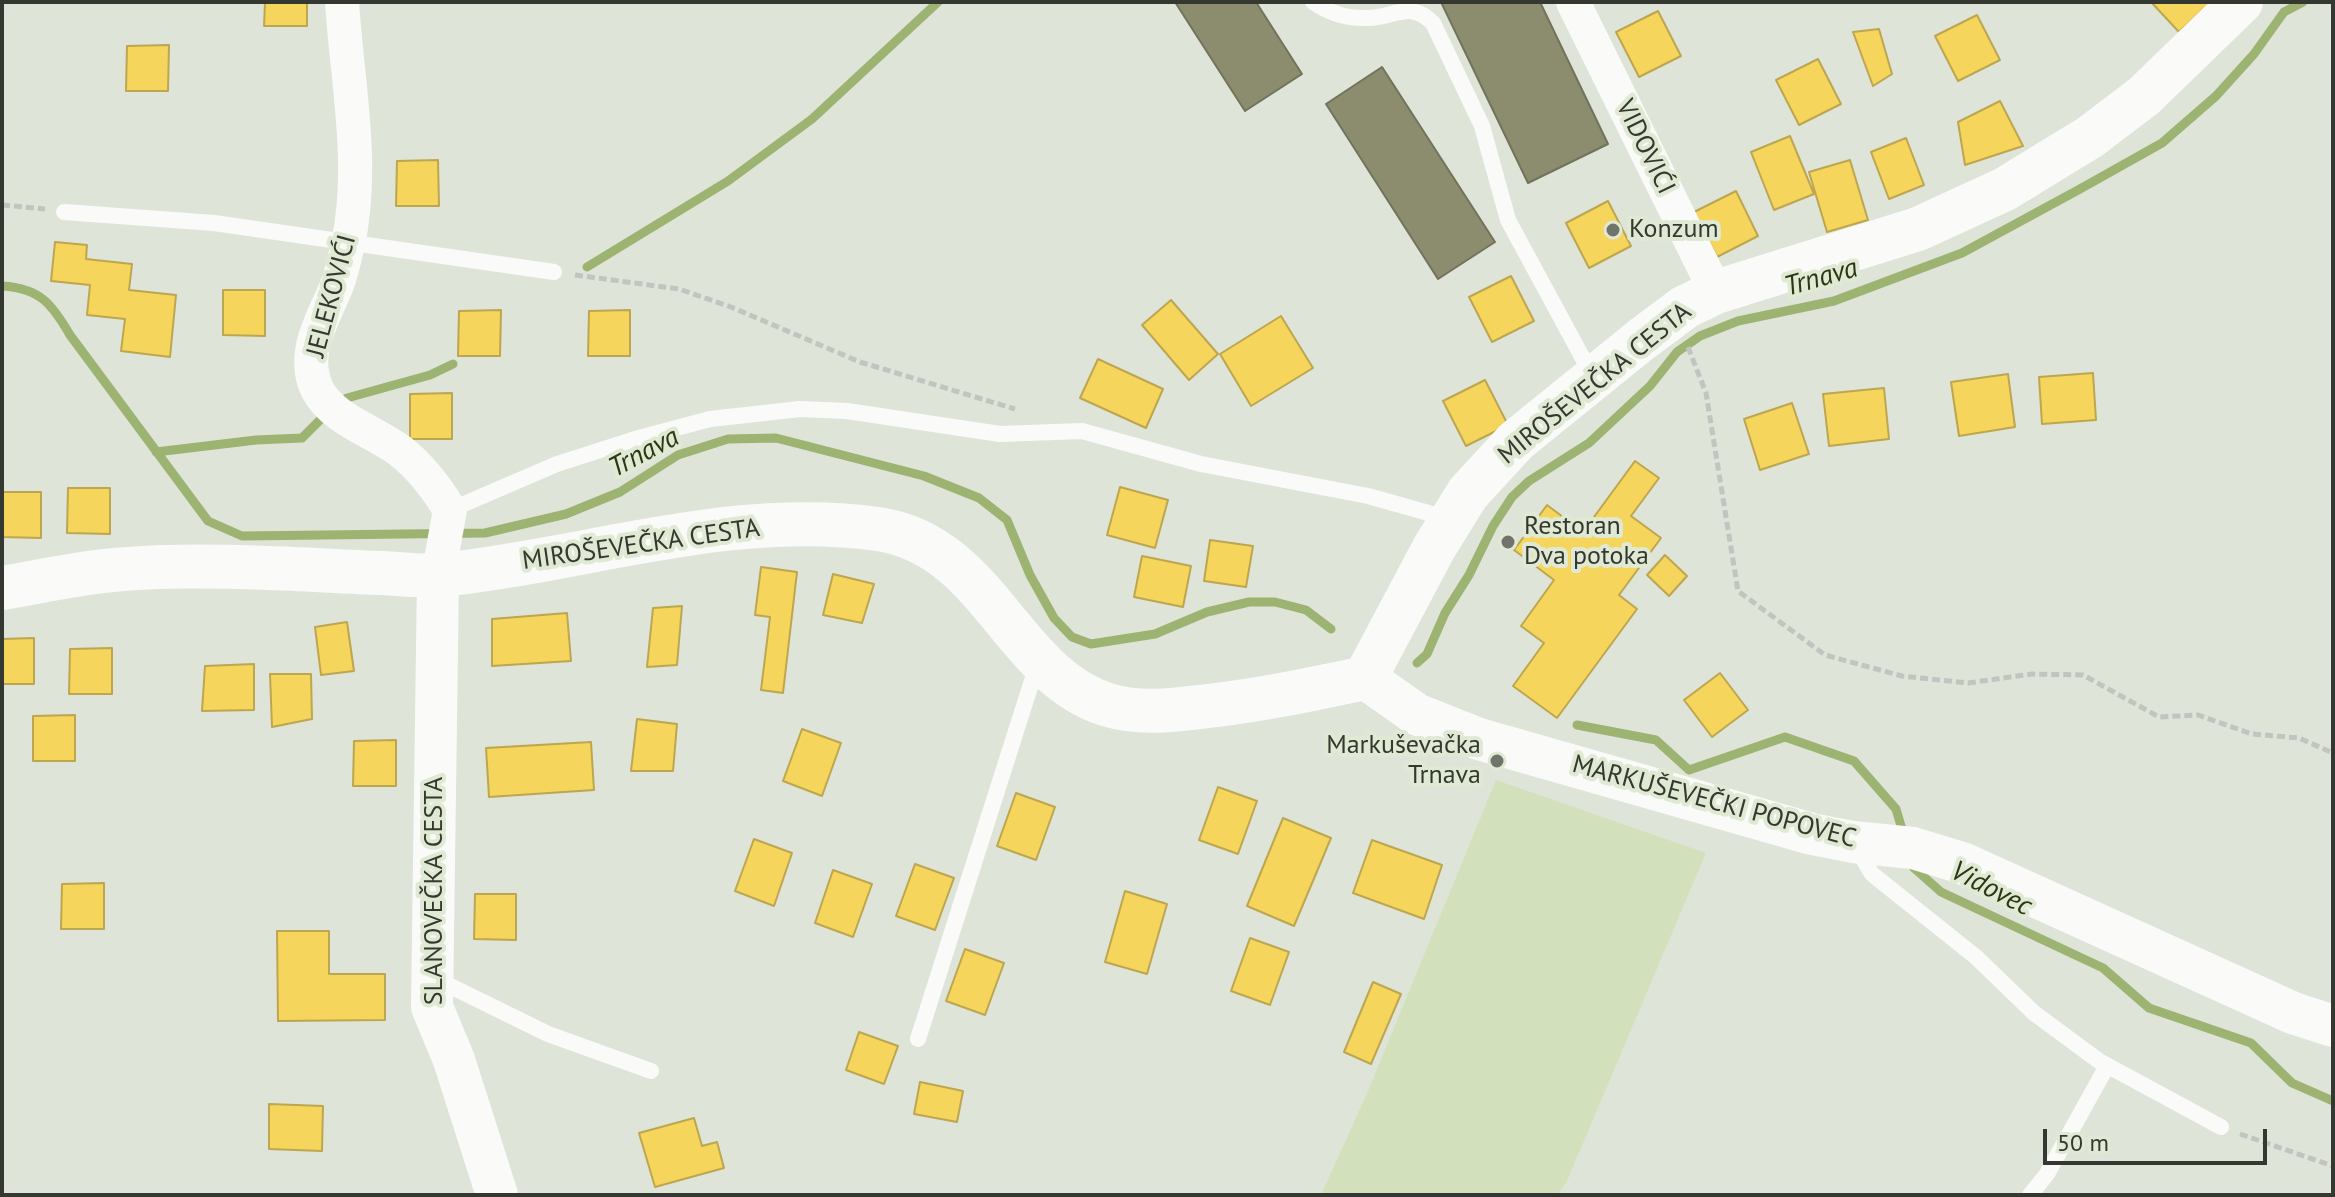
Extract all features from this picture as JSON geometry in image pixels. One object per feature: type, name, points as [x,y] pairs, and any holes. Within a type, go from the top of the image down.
[{"type":"main road","name":"MIROŠEVEČKA CESTA","points":[[2,588],[97,571],[265,568],[446,538],[815,525],[881,530],[940,554],[971,580],[1038,660],[1079,694],[1111,706],[1151,713],[1250,701],[1365,678],[1434,548],[1468,493],[1516,441],[1685,307],[1716,292],[1918,229],[2005,189],[2090,137],[2144,96],[2241,2]]},
{"type":"street","name":"JELEKOVIĆI","points":[[342,2],[355,206],[338,282],[312,348],[313,377],[332,406],[400,451],[432,481],[446,538]]},
{"type":"street","name":"VIDOVIĆI","points":[[1573,2],[1716,292]]},
{"type":"street","name":"SLANOVEČKA CESTA","points":[[446,538],[432,1007],[454,1060],[497,1195]]},
{"type":"street","name":"MARKUŠEVEČKI POPOVEC","points":[[1365,678],[1416,714],[1479,739],[1812,834],[1962,863],[2293,1013],[2333,1026]]},
{"type":"lane","points":[[1313,2],[1329,12],[1351,17],[1370,18],[1414,8],[1422,10],[1433,23],[1482,126],[1508,220],[1593,379]]},
{"type":"lane","points":[[64,212],[214,223],[554,272]]},
{"type":"lane","points":[[446,538],[557,464],[710,419],[800,409],[847,411],[1000,434],[1082,431],[1201,464],[1368,496],[1451,520]]},
{"type":"lane","points":[[918,1039],[1038,660]]},
{"type":"lane","points":[[1881,845],[1872,874],[1976,957],[2034,1013],[2107,1066],[2221,1127]]},
{"type":"lane","points":[[431,976],[548,1034],[651,1071]]},
{"type":"lane","points":[[2030,1195],[2047,1174],[2107,1066]]},
{"type":"path","points":[[2,205],[64,212]]},
{"type":"path","points":[[554,272],[679,289],[731,307],[860,362],[1022,411]]},
{"type":"path","points":[[1690,351],[1706,393],[1738,591],[1825,655],[1902,676],[1968,683],[2032,674],[2083,675],[2159,717],[2198,715],[2252,734],[2299,738],[2333,753]]},
{"type":"path","points":[[2221,1127],[2333,1166]]},
{"type":"green space","points":[[1496,780],[1706,853],[1567,1181],[1557,1195],[1321,1195],[1368,1091]]},
{"type":"building: Homes","points":[[265,2],[307,2],[307,26],[264,26]]},
{"type":"building: Homes","points":[[2151,2],[2211,2],[2179,32]]},
{"type":"building: Homes","points":[[1658,11],[1681,56],[1639,77],[1616,32]]},
{"type":"building: Homes","points":[[1977,15],[2000,60],[1958,81],[1935,36]]},
{"type":"building: Homes","points":[[1879,29],[1892,74],[1873,86],[1853,32]]},
{"type":"building: Homes","points":[[169,45],[168,91],[126,91],[127,46]]},
{"type":"building: Homes","points":[[1818,59],[1841,104],[1799,125],[1776,80]]},
{"type":"building: Homes","points":[[2000,101],[2023,146],[1965,165],[1958,122]]},
{"type":"building: Homes","points":[[1790,136],[1814,194],[1774,210],[1751,152]]},
{"type":"building: Homes","points":[[1906,138],[1924,185],[1889,199],[1871,152]]},
{"type":"building: Homes","points":[[438,160],[439,206],[396,206],[397,161]]},
{"type":"building: Homes","points":[[1850,160],[1868,220],[1827,232],[1809,172]]},
{"type":"building: Homes","points":[[1736,191],[1758,236],[1717,257],[1694,212]]},
{"type":"building: Homes","points":[[1608,201],[1631,246],[1589,268],[1566,223]]},
{"type":"building: Homes","points":[[55,242],[87,245],[86,259],[132,264],[129,290],[176,295],[170,357],[121,351],[125,319],[87,315],[90,285],[51,281]]},
{"type":"building: Homes","points":[[1511,276],[1534,321],[1492,342],[1469,297]]},
{"type":"building: Homes","points":[[223,290],[265,290],[265,336],[223,335]]},
{"type":"building: Homes","points":[[1171,300],[1218,354],[1189,380],[1142,325]]},
{"type":"building: Homes","points":[[501,310],[500,356],[458,356],[459,311]]},
{"type":"building: Homes","points":[[630,310],[630,356],[588,356],[589,311]]},
{"type":"building: Homes","points":[[1281,316],[1313,368],[1251,406],[1220,354]]},
{"type":"building: Homes","points":[[1098,359],[1163,389],[1146,428],[1080,398]]},
{"type":"building: Homes","points":[[2093,373],[2096,420],[2042,424],[2039,377]]},
{"type":"building: Homes","points":[[2008,374],[2015,427],[1959,436],[1951,382]]},
{"type":"building: Homes","points":[[1485,380],[1508,425],[1466,446],[1443,401]]},
{"type":"building: Homes","points":[[1884,388],[1889,439],[1829,446],[1823,394]]},
{"type":"building: Homes","points":[[452,393],[452,439],[410,439],[410,394]]},
{"type":"building: Homes","points":[[1792,403],[1809,454],[1760,470],[1744,419]]},
{"type":"building: Homes","points":[[1635,461],[1659,478],[1631,516],[1661,538],[1619,595],[1637,609],[1557,718],[1513,686],[1544,643],[1521,626],[1554,580],[1514,550],[1547,505],[1583,532]]},
{"type":"building: Homes","points":[[1120,487],[1168,500],[1155,548],[1107,535]]},
{"type":"building: Homes","points":[[68,488],[110,488],[110,534],[67,533]]},
{"type":"building: Homes","points":[[2,492],[41,492],[41,538],[2,537]]},
{"type":"building: Homes","points":[[1210,540],[1253,546],[1246,587],[1204,581]]},
{"type":"building: Homes","points":[[1665,555],[1687,576],[1669,596],[1647,575]]},
{"type":"building: Homes","points":[[1142,556],[1191,566],[1183,607],[1134,597]]},
{"type":"building: Homes","points":[[761,567],[797,572],[783,693],[761,690],[770,617],[755,615]]},
{"type":"building: Homes","points":[[833,574],[874,584],[862,623],[823,615]]},
{"type":"building: Homes","points":[[682,606],[677,665],[647,667],[653,608]]},
{"type":"building: Homes","points":[[567,613],[571,661],[492,666],[492,619]]},
{"type":"building: Homes","points":[[347,622],[354,671],[321,675],[315,627]]},
{"type":"building: Homes","points":[[34,638],[34,684],[2,684],[2,639]]},
{"type":"building: Homes","points":[[112,648],[112,694],[69,694],[70,649]]},
{"type":"building: Homes","points":[[254,664],[254,710],[202,711],[205,666]]},
{"type":"building: Homes","points":[[1720,673],[1748,710],[1712,737],[1684,700]]},
{"type":"building: Homes","points":[[270,674],[311,674],[312,719],[272,727]]},
{"type":"building: Homes","points":[[75,715],[75,761],[33,761],[33,716]]},
{"type":"building: Homes","points":[[637,719],[677,724],[673,771],[631,771]]},
{"type":"building: Homes","points":[[802,729],[841,743],[822,796],[783,781]]},
{"type":"building: Homes","points":[[396,740],[396,786],[353,786],[354,741]]},
{"type":"building: Homes","points":[[591,742],[594,790],[489,797],[486,748]]},
{"type":"building: Homes","points":[[1218,787],[1257,801],[1238,854],[1199,840]]},
{"type":"building: Homes","points":[[1016,793],[1055,807],[1036,860],[997,846]]},
{"type":"building: Homes","points":[[1283,818],[1331,838],[1294,926],[1247,906]]},
{"type":"building: Homes","points":[[754,839],[792,853],[774,906],[735,891]]},
{"type":"building: Homes","points":[[1372,840],[1442,865],[1424,919],[1353,893]]},
{"type":"building: Homes","points":[[915,864],[954,878],[935,930],[896,916]]},
{"type":"building: Homes","points":[[833,870],[872,884],[853,937],[815,923]]},
{"type":"building: Homes","points":[[104,883],[104,929],[61,929],[62,884]]},
{"type":"building: Homes","points":[[1125,891],[1167,904],[1147,974],[1105,962]]},
{"type":"building: Homes","points":[[475,894],[516,894],[516,940],[474,939]]},
{"type":"building: Homes","points":[[277,931],[329,931],[329,974],[385,974],[385,1020],[278,1021]]},
{"type":"building: Homes","points":[[1250,938],[1289,952],[1270,1005],[1231,991]]},
{"type":"building: Homes","points":[[965,949],[1004,963],[985,1015],[946,1001]]},
{"type":"building: Homes","points":[[1373,982],[1401,994],[1371,1064],[1344,1052]]},
{"type":"building: Homes","points":[[859,1032],[898,1046],[884,1084],[846,1070]]},
{"type":"building: Homes","points":[[920,1082],[963,1091],[957,1122],[914,1114]]},
{"type":"building: Homes","points":[[269,1104],[323,1106],[322,1151],[269,1149]]},
{"type":"building: Homes","points":[[694,1118],[702,1146],[717,1142],[724,1168],[655,1187],[639,1133]]},
{"type":"building: Industry","points":[[1175,2],[1256,2],[1302,74],[1245,111]]},
{"type":"building: Industry","points":[[1441,2],[1540,2],[1608,144],[1528,183]]},
{"type":"building: Industry","points":[[1382,67],[1495,242],[1438,279],[1326,104]]},
{"type":"waterway","points":[[587,267],[728,181],[812,119],[938,2]]},
{"type":"waterway","name":"Trnava","points":[[1417,663],[1427,654],[1445,613],[1512,497],[1529,481],[1589,443],[1650,386],[1677,352],[1700,336],[1738,321],[1834,301],[1962,253],[2080,189],[2162,143],[2216,96],[2254,54],[2284,12],[2303,2]]},
{"type":"waterway","name":"Trnava","points":[[2,286],[26,290],[51,306],[208,521],[242,536],[485,533],[566,514],[620,492],[678,455],[728,439],[776,438],[924,476],[979,498],[1007,520],[1030,575],[1054,618],[1072,637],[1091,644],[1155,634],[1207,612],[1249,602],[1275,602],[1306,610],[1331,629]]},
{"type":"waterway","points":[[340,403],[347,398],[430,375],[453,364]]},
{"type":"waterway","points":[[156,452],[302,438],[328,412]]},
{"type":"waterway","name":"Vidovec","points":[[1577,725],[1656,740],[1689,770],[1785,737],[1854,761],[1896,809],[1904,836]]},
{"type":"waterway","name":"Vidovec","points":[[1912,862],[1914,868],[1941,892],[2103,968],[2149,1008],[2251,1043],[2292,1083],[2333,1101]]},
{"type":"place","name":"Konzum","points":[[1613,230]]},
{"type":"place","name":"Restoran Dva potoka","points":[[1508,542]]},
{"type":"place","name":"Markuševačka Trnava","points":[[1497,761]]}]
